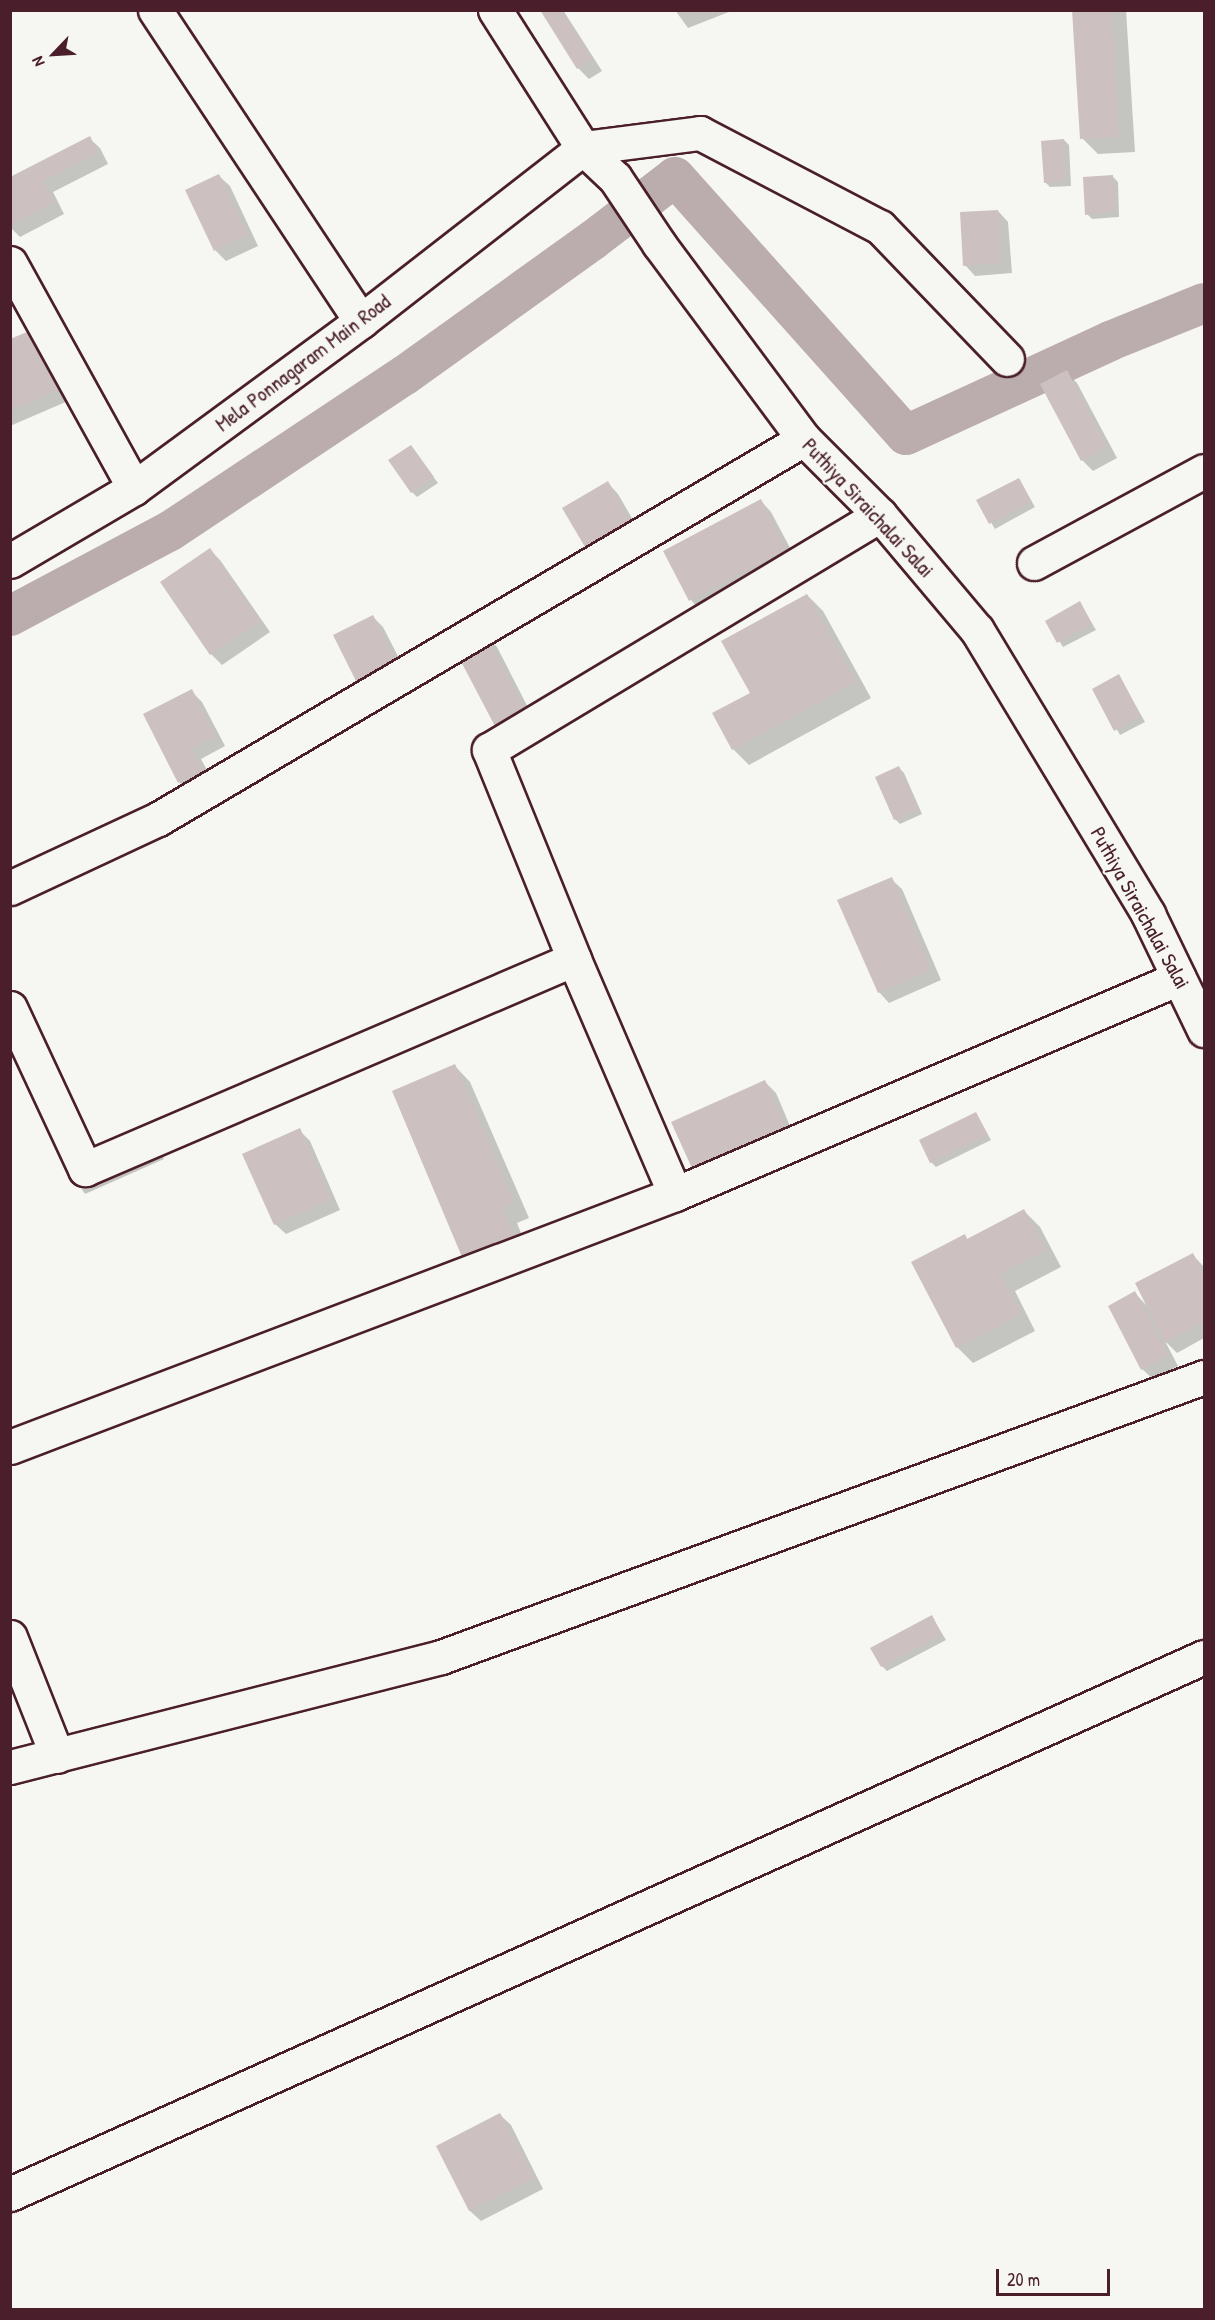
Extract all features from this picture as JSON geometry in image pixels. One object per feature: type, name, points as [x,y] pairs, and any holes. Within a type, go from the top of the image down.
[{"type":"street","points":[[155,10],[360,321]]},
{"type":"street","name":"Puthiya Siraichalai Salai","points":[[495,10],[583,148],[615,178],[659,244],[804,439],[880,515],[977,630],[1148,914],[1204,1030]]},
{"type":"street","points":[[583,148],[700,133],[880,227],[1007,359]]},
{"type":"street","name":"Mela Ponnagaram Main Road","points":[[10,561],[134,488],[360,321],[583,148]]},
{"type":"street","points":[[10,263],[134,488]]},
{"type":"street","points":[[10,888],[158,819],[804,439]]},
{"type":"street","points":[[1034,563],[1204,471]]},
{"type":"street","points":[[675,1194],[574,959],[489,750],[880,515]]},
{"type":"street","points":[[10,1008],[84,1168],[574,959]]},
{"type":"street","points":[[10,1447],[675,1194],[1179,978]]},
{"type":"street","points":[[10,1767],[441,1657],[1204,1377]]},
{"type":"street","points":[[10,1637],[57,1756]]},
{"type":"street","points":[[10,2194],[1204,1657]]},
{"type":"building","points":[[540,10],[561,10],[592,59],[577,69]]},
{"type":"building","points":[[1072,10],[1112,10],[1119,137],[1080,139]]},
{"type":"building","points":[[90,136],[98,153],[43,181],[55,203],[10,226],[10,177]]},
{"type":"building","points":[[1064,139],[1066,181],[1044,183],[1041,141]]},
{"type":"building","points":[[219,174],[248,235],[214,251],[185,190]]},
{"type":"building","points":[[1113,175],[1115,212],[1085,215],[1083,177]]},
{"type":"building","points":[[998,210],[1002,263],[963,266],[960,212]]},
{"type":"building","points":[[32,330],[58,390],[10,411],[10,339]]},
{"type":"building","points":[[1067,370],[1107,447],[1081,461],[1040,384]]},
{"type":"building","points":[[411,445],[434,477],[411,493],[388,460]]},
{"type":"building","points":[[1019,478],[1032,502],[989,524],[976,500]]},
{"type":"building","points":[[608,481],[630,521],[585,547],[562,508]]},
{"type":"building","points":[[761,499],[787,550],[689,601],[663,551]]},
{"type":"building","points":[[210,548],[261,621],[210,655],[160,582]]},
{"type":"building","points":[[807,594],[856,682],[732,750],[712,713],[750,693],[721,641]]},
{"type":"building","points":[[1080,601],[1092,624],[1057,643],[1045,621]]},
{"type":"building","points":[[373,615],[397,663],[357,683],[333,635]]},
{"type":"building","points":[[486,634],[528,716],[498,732],[455,650]]},
{"type":"building","points":[[1119,674],[1141,716],[1114,731],[1092,689]]},
{"type":"building","points":[[192,689],[215,736],[191,748],[203,770],[178,783],[143,714]]},
{"type":"building","points":[[899,766],[918,809],[894,820],[875,777]]},
{"type":"building","points":[[892,877],[931,970],[878,993],[837,900]]},
{"type":"building","points":[[455,1064],[514,1202],[502,1207],[514,1235],[462,1257],[392,1091]]},
{"type":"building","points":[[765,1080],[790,1136],[696,1177],[671,1122]]},
{"type":"building","points":[[976,1112],[988,1135],[930,1163],[919,1140]]},
{"type":"building","points":[[300,1128],[331,1199],[274,1225],[242,1154]]},
{"type":"building","points":[[1024,1209],[1046,1250],[1000,1274],[1021,1314],[956,1348],[911,1262],[965,1234],[967,1239]]},
{"type":"building","points":[[1193,1253],[1204,1275],[1204,1322],[1165,1343],[1135,1283]]},
{"type":"building","points":[[1135,1291],[1168,1355],[1141,1370],[1108,1306]]},
{"type":"building","points":[[932,1615],[942,1635],[881,1667],[870,1648]]},
{"type":"building","points":[[500,2113],[534,2178],[469,2211],[436,2146]]},
{"type":"waterway","points":[[10,616],[170,531],[405,375],[593,240],[675,177],[906,435],[1110,341],[1204,303]]}]
